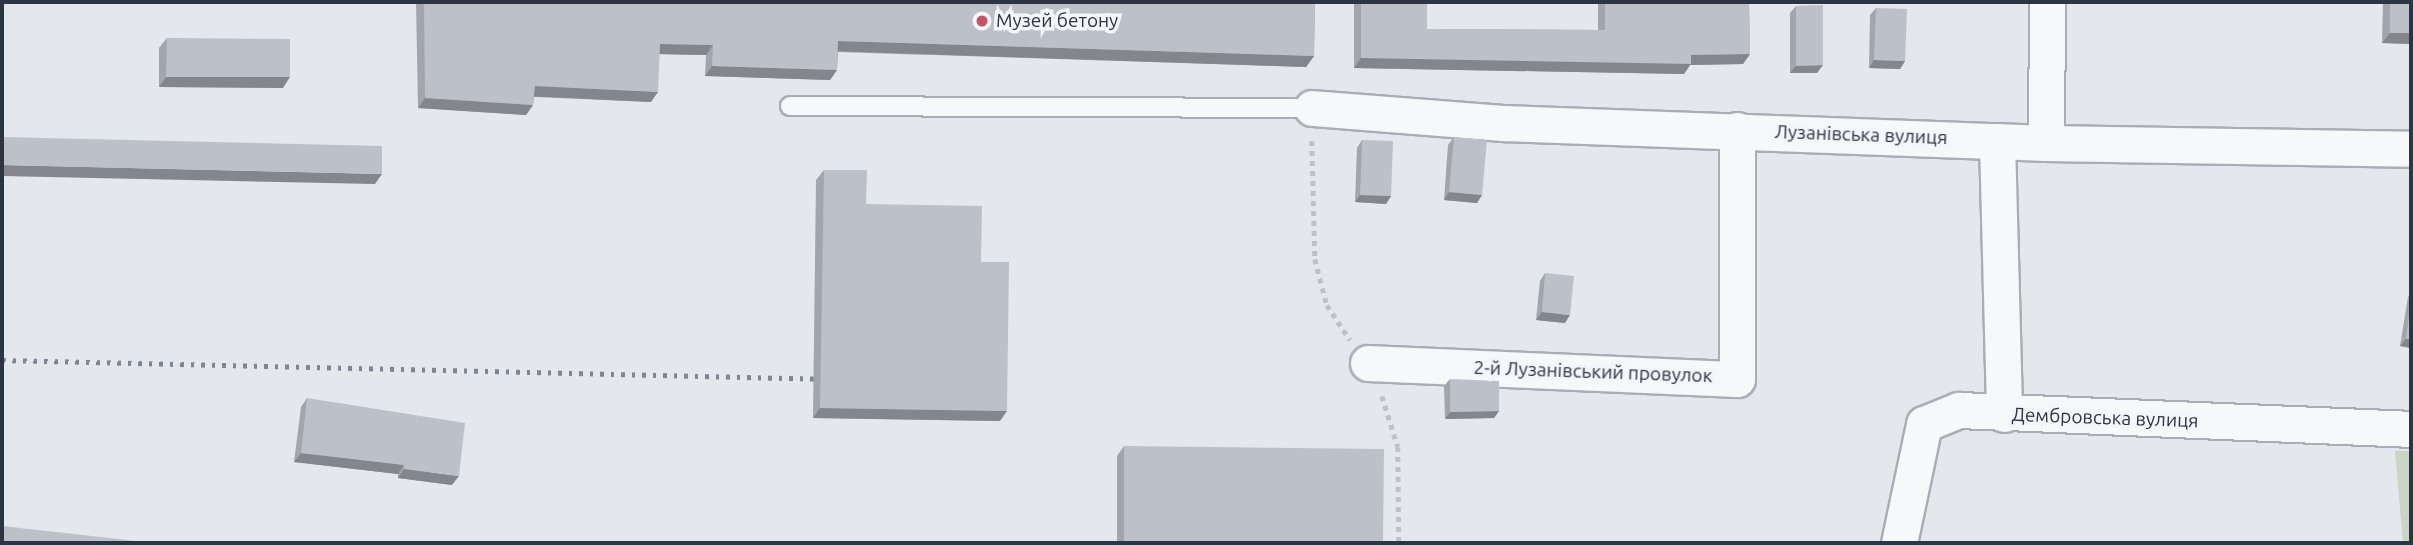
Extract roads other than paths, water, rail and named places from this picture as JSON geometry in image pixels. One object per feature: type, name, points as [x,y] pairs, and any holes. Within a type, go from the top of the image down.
[{"type":"street","points":[[2046,143],[2047,2]]},
{"type":"street","name":"Лузанівська вулиця","points":[[1311,108],[1504,123],[2046,143],[2411,149]]},
{"type":"street","name":"2-й Лузанівський провулок","points":[[1368,363],[1737,379],[1737,130]]},
{"type":"street","points":[[1997,141],[2004,414]]},
{"type":"street","name":"Дембровська вулиця","points":[[1899,543],[1924,424],[1959,410],[2004,414],[2411,429]]},
{"type":"lane","points":[[790,106],[1311,108]]},
{"type":"railway","points":[[2,360],[835,379]]},
{"type":"place","name":"Музей бетону","points":[[982,21]]}]
